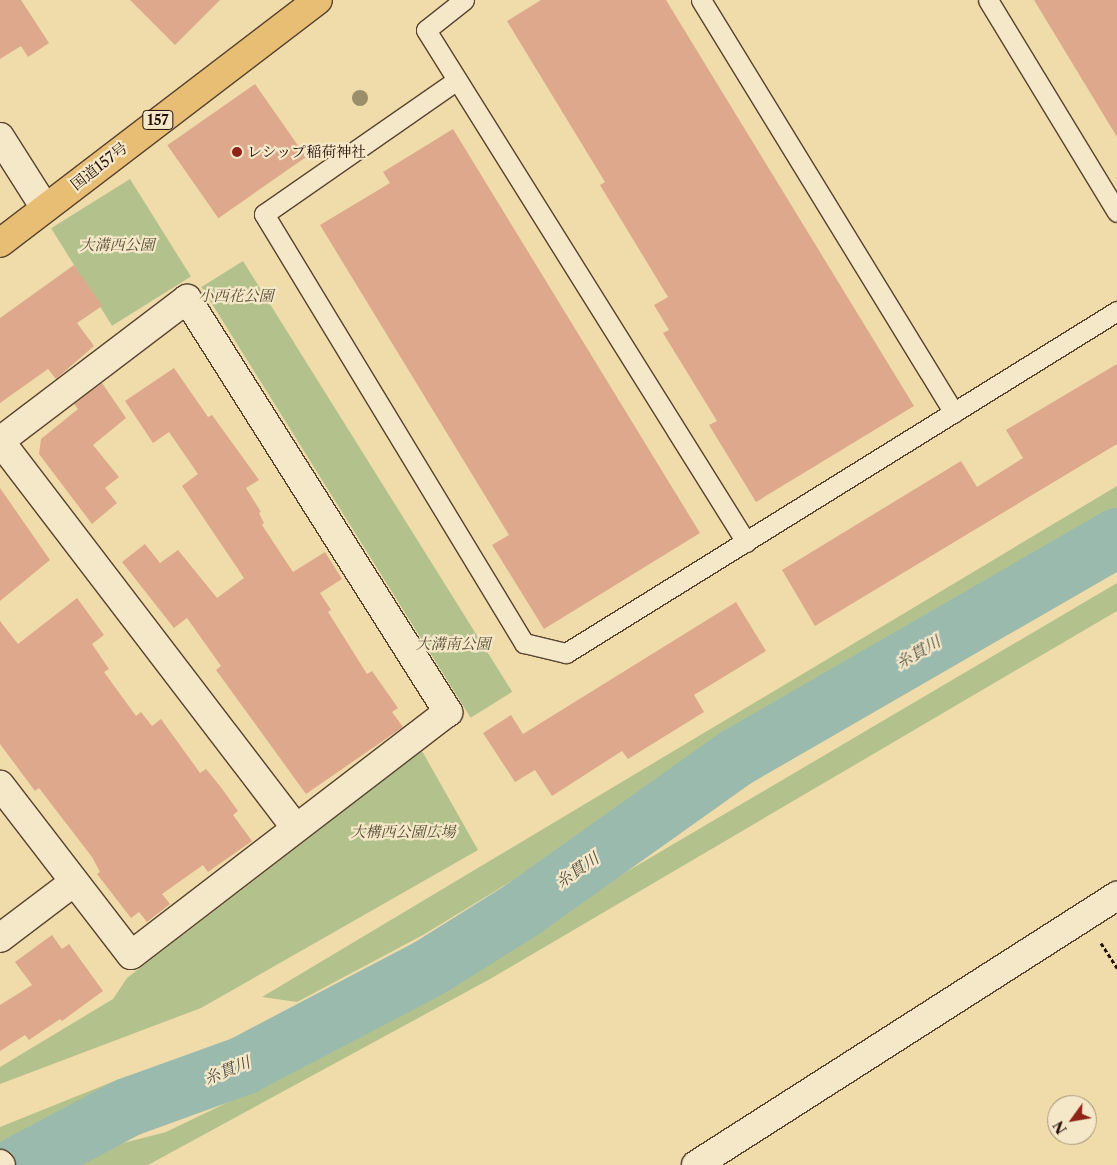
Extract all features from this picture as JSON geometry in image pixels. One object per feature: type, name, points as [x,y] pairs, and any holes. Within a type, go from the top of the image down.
[{"type":"highway","name":"国道157号","points":[[0,243],[318,0]]},
{"type":"street","points":[[0,137],[45,208]]},
{"type":"street","points":[[0,785],[131,955],[448,712],[187,299],[0,441],[296,828]]},
{"type":"street","points":[[0,938],[74,882]]},
{"type":"street","points":[[696,1165],[1117,896]]},
{"type":"lane","points":[[464,0],[426,30],[746,542]]},
{"type":"lane","points":[[701,0],[954,412]]},
{"type":"lane","points":[[988,0],[1117,212]]},
{"type":"lane","points":[[457,80],[264,214],[524,643],[566,653],[1117,311]]},
{"type":"green space","name":"大溝西公園","points":[[130,179],[191,277],[112,326],[51,228]]},
{"type":"green space","name":"小西花公園","points":[[243,261],[512,692],[471,718],[201,287]]},
{"type":"green space","points":[[1117,486],[1117,526],[771,733],[640,803],[423,935],[297,1002],[262,997]]},
{"type":"green space","points":[[1117,583],[1117,611],[490,979],[148,1165],[74,1165],[112,1146],[166,1132],[266,1084]]},
{"type":"green space","name":"大構西公園広場","points":[[422,751],[478,850],[201,1008],[0,1084],[0,1067],[113,999],[127,978]]},
{"type":"green space","points":[[127,1076],[146,1089],[36,1132],[0,1150],[0,1127]]},
{"type":"building","points":[[0,0],[21,0],[49,43],[28,57],[21,46],[0,59]]},
{"type":"building","points":[[130,0],[220,0],[175,45]]},
{"type":"building","points":[[541,0],[666,0],[914,406],[756,502],[709,425],[717,421],[663,333],[669,330],[654,305],[668,297],[600,185],[605,182],[507,21]]},
{"type":"building","points":[[1034,0],[1117,0],[1117,137]]},
{"type":"building","name":"レシップ稲荷神社","points":[[255,84],[306,157],[218,218],[167,145]]},
{"type":"building","points":[[453,129],[700,533],[544,629],[492,545],[509,535],[320,225],[390,183],[383,172]]},
{"type":"building","points":[[74,265],[102,306],[77,323],[94,346],[56,379],[48,369],[0,403],[0,318]]},
{"type":"building","points":[[1117,364],[1117,444],[815,626],[782,570],[961,461],[977,487],[1023,458],[1006,430]]},
{"type":"building","points":[[174,368],[208,417],[212,415],[259,480],[246,488],[261,512],[259,513],[264,523],[262,525],[293,572],[325,552],[342,579],[320,593],[331,610],[328,612],[367,674],[372,671],[398,708],[392,712],[403,727],[306,794],[216,670],[221,666],[187,618],[174,628],[122,562],[145,544],[160,563],[178,550],[217,598],[244,578],[182,486],[198,474],[169,432],[153,443],[125,401]]},
{"type":"building","points":[[102,383],[126,418],[93,445],[119,477],[105,488],[117,503],[92,524],[39,454],[41,439],[78,409],[74,404]]},
{"type":"building","points":[[0,488],[50,560],[0,601]]},
{"type":"building","points":[[77,598],[104,635],[92,644],[109,669],[104,672],[136,716],[141,712],[152,726],[161,719],[200,773],[206,769],[238,811],[233,815],[252,841],[208,872],[203,865],[162,894],[170,904],[147,922],[139,912],[131,918],[97,874],[100,872],[92,857],[39,788],[35,791],[0,744],[0,621],[18,644]]},
{"type":"building","points":[[736,602],[766,651],[694,695],[704,712],[628,759],[622,751],[552,796],[535,770],[515,782],[483,733],[511,715],[523,734]]},
{"type":"building","points":[[52,935],[62,949],[69,944],[103,991],[62,1021],[60,1019],[29,1040],[25,1035],[0,1051],[0,1005],[32,985],[15,962]]},
{"type":"waterway","name":"糸貫川","points":[[18,1165],[127,1107],[243,1065],[428,968],[522,909],[736,757],[1117,537]]},
{"type":"place","name":"レシップ稲荷神社","points":[[237,152]]},
{"type":"park label","name":"大溝南公園","points":[[453,644]]}]
